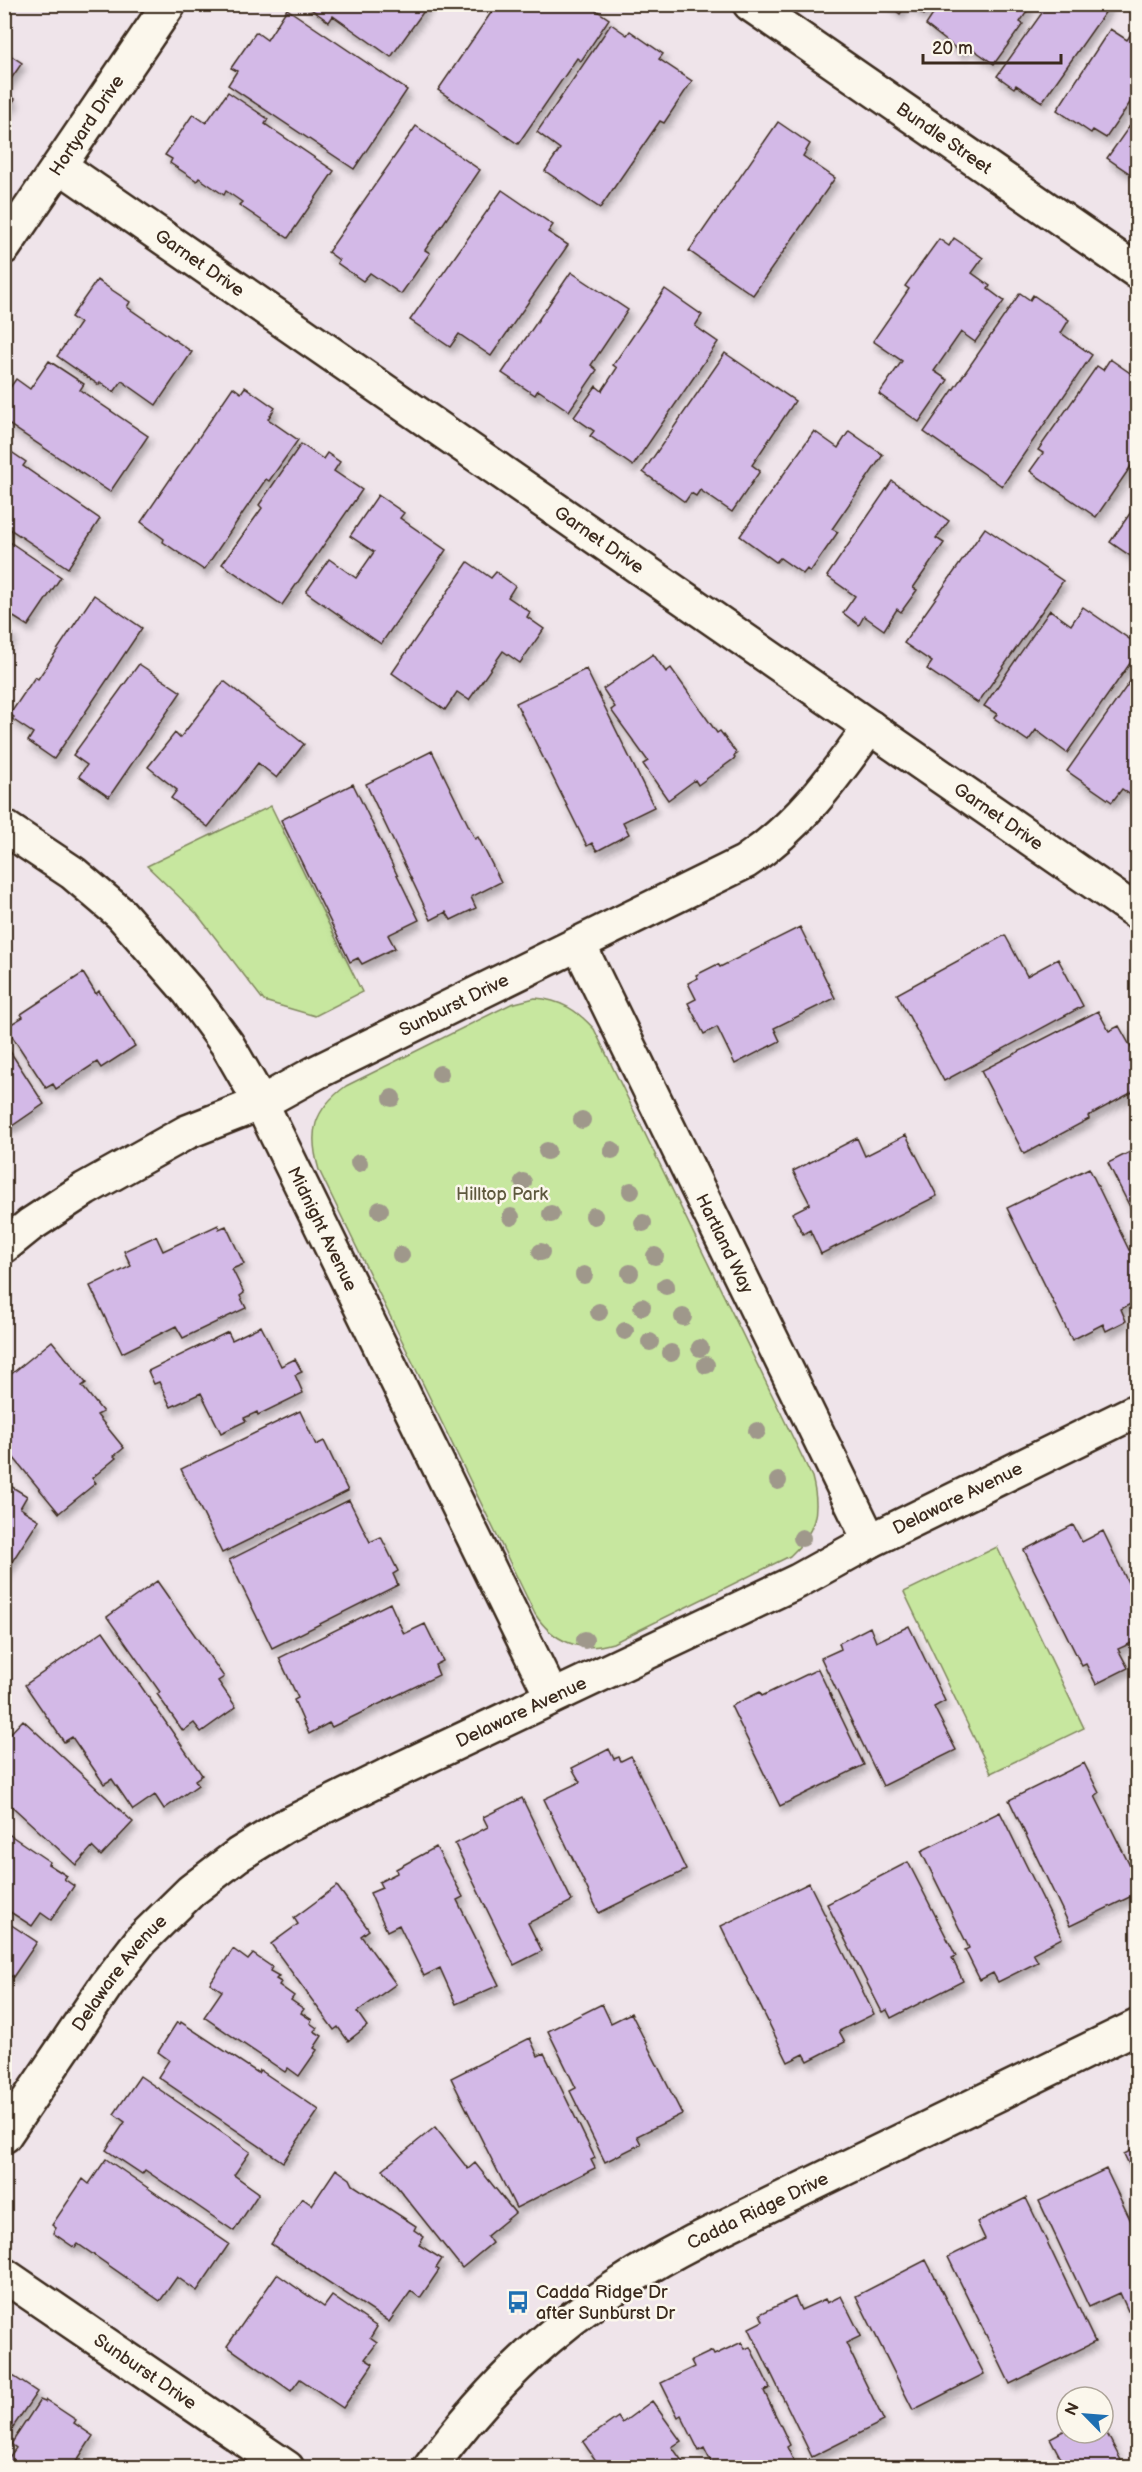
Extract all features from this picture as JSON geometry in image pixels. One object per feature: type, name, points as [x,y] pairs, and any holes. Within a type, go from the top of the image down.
[{"type":"street","name":"Hortyard Drive","points":[[4,247],[168,4]]},
{"type":"street","name":"Bundle Street","points":[[750,4],[1137,272]]},
{"type":"street","name":"Garnet Drive","points":[[60,166],[1137,913]]},
{"type":"street","name":"Sunburst Drive","points":[[4,1246],[30,1225],[85,1189],[187,1132],[261,1103],[317,1072],[722,875],[766,848],[811,806],[830,784],[870,727]]},
{"type":"street","name":"Midnight Avenue","points":[[4,826],[73,873],[121,914],[196,1001],[227,1044],[261,1103],[552,1697]]},
{"type":"street","name":"Hartland Way","points":[[579,945],[870,1541]]},
{"type":"street","name":"Delaware Avenue","points":[[4,2136],[122,1964],[166,1915],[214,1872],[283,1827],[798,1581],[870,1541],[1137,1410]]},
{"type":"street","name":"Cadda Ridge Drive","points":[[430,2468],[477,2407],[518,2364],[566,2321],[630,2277],[695,2241],[1137,2026]]},
{"type":"street","name":"Sunburst Drive","points":[[4,2275],[287,2468]]},
{"type":"green space","points":[[271,806],[362,992],[315,1016],[264,1001],[197,914],[147,866]]},
{"type":"green space","name":"Hilltop Park","points":[[535,998],[553,1001],[568,1007],[594,1029],[812,1477],[815,1489],[816,1511],[811,1529],[790,1556],[613,1643],[601,1646],[579,1646],[569,1643],[550,1632],[535,1614],[319,1170],[314,1145],[314,1133],[320,1113],[326,1104],[346,1086],[511,1004]]},
{"type":"green space","points":[[997,1547],[1084,1728],[991,1773],[904,1592]]},
{"type":"building","points":[[304,4],[429,4],[391,57],[333,16],[329,22]]},
{"type":"building","points":[[497,4],[587,4],[609,19],[581,61],[577,58],[518,144],[438,90]]},
{"type":"building","points":[[887,4],[907,4],[900,14]]},
{"type":"building","points":[[908,4],[932,4],[924,15]]},
{"type":"building","points":[[940,4],[1032,4],[1020,22],[1023,24],[994,64],[967,45],[962,53],[926,25]]},
{"type":"building","points":[[1041,4],[1111,4],[1042,102],[1016,85],[1014,88],[997,76],[1042,13],[1038,10]]},
{"type":"building","points":[[287,9],[407,90],[354,169],[228,85],[237,71],[231,68],[256,32],[267,40]]},
{"type":"building","points":[[611,24],[627,35],[630,31],[663,54],[659,59],[692,81],[664,123],[660,121],[600,208],[545,171],[560,149],[537,132]]},
{"type":"building","points":[[1110,29],[1127,40],[1131,34],[1138,38],[1138,91],[1106,138],[1093,130],[1091,133],[1057,110]]},
{"type":"building","points":[[4,51],[22,63],[4,89]]},
{"type":"building","points":[[4,92],[15,99],[4,115]]},
{"type":"building","points":[[228,92],[268,119],[265,124],[334,171],[288,238],[239,205],[242,202],[226,191],[224,195],[199,178],[197,181],[170,163],[172,159],[165,155],[193,114],[206,123]]},
{"type":"building","points":[[1138,114],[1138,179],[1107,158]]},
{"type":"building","points":[[778,122],[810,144],[803,156],[835,178],[753,295],[689,251]]},
{"type":"building","points":[[416,126],[480,170],[425,250],[430,253],[401,294],[370,273],[363,281],[337,263],[339,260],[328,252]]},
{"type":"building","points":[[502,190],[553,225],[548,232],[568,245],[491,356],[459,334],[450,347],[410,320]]},
{"type":"building","points":[[954,238],[983,258],[972,273],[990,286],[988,289],[1004,301],[975,342],[961,332],[934,371],[948,380],[919,422],[879,394],[902,361],[873,341],[909,289],[905,286],[939,239],[949,246]]},
{"type":"building","points":[[571,272],[628,310],[591,365],[597,370],[569,411],[538,390],[535,395],[502,373]]},
{"type":"building","points":[[97,280],[130,302],[127,307],[192,352],[156,405],[122,381],[114,392],[100,382],[99,385],[57,356],[80,323],[71,317]]},
{"type":"building","points":[[665,289],[702,315],[695,326],[718,342],[633,466],[590,436],[594,431],[574,417],[596,386],[602,391],[617,368],[613,365]]},
{"type":"building","points":[[1020,293],[1030,300],[1033,295],[1069,320],[1061,333],[1092,355],[1002,486],[924,432]]},
{"type":"building","points":[[725,353],[795,401],[752,465],[760,471],[732,512],[700,490],[696,496],[691,493],[685,502],[643,472]]},
{"type":"building","points":[[1110,359],[1136,377],[1138,375],[1138,456],[1096,517],[1030,471],[1043,453],[1038,450],[1097,366],[1103,370]]},
{"type":"building","points":[[49,361],[84,384],[80,390],[148,436],[110,492],[4,421],[4,396],[16,379],[30,389]]},
{"type":"building","points":[[233,387],[241,393],[245,387],[275,408],[268,419],[298,440],[269,481],[266,479],[204,570],[163,542],[164,539],[141,522]]},
{"type":"building","points":[[814,431],[838,448],[849,431],[883,455],[832,529],[838,532],[810,572],[807,569],[803,574],[780,558],[776,562],[740,536]]},
{"type":"building","points":[[301,444],[323,459],[327,453],[340,462],[334,471],[362,490],[282,605],[222,564],[262,508],[259,505]]},
{"type":"building","points":[[4,447],[26,462],[23,466],[100,519],[68,568],[4,525]]},
{"type":"building","points":[[892,481],[949,521],[936,538],[944,543],[913,588],[917,590],[901,612],[897,609],[884,630],[864,616],[859,625],[843,613],[855,596],[827,576]]},
{"type":"building","points":[[378,495],[404,513],[400,518],[446,550],[381,644],[306,592],[329,559],[356,578],[374,552],[350,536]]},
{"type":"building","points":[[1138,502],[1138,561],[1110,542]]},
{"type":"building","points":[[985,528],[1063,581],[978,703],[927,669],[932,662],[904,643]]},
{"type":"building","points":[[4,538],[61,577],[28,626],[4,611]]},
{"type":"building","points":[[468,562],[491,578],[496,572],[515,586],[508,597],[530,612],[527,617],[544,629],[520,663],[503,651],[469,700],[457,692],[445,710],[392,673]]},
{"type":"building","points":[[94,595],[142,628],[54,759],[28,741],[33,733],[12,719],[14,717],[10,714],[35,677],[38,679]]},
{"type":"building","points":[[1083,607],[1138,645],[1138,652],[1067,753],[1036,730],[1028,741],[994,718],[997,714],[984,706],[1050,610],[1071,625]]},
{"type":"building","points":[[4,629],[13,634],[4,647]]},
{"type":"building","points":[[653,654],[666,672],[671,668],[717,733],[720,731],[737,754],[735,758],[698,785],[695,780],[668,800],[643,764],[648,761],[611,710],[615,707],[603,689]]},
{"type":"building","points":[[139,664],[181,692],[109,797],[79,776],[87,765],[73,755]]},
{"type":"building","points":[[586,669],[654,807],[623,822],[629,834],[597,851],[592,843],[587,846],[516,703]]},
{"type":"building","points":[[1138,670],[1138,800],[1122,789],[1112,802],[1067,771]]},
{"type":"building","points":[[224,681],[304,744],[277,778],[258,763],[208,827],[171,798],[177,790],[148,767],[175,733],[180,738]]},
{"type":"building","points":[[432,751],[475,839],[478,837],[501,882],[471,897],[476,908],[451,920],[446,912],[431,920],[366,784]]},
{"type":"building","points":[[353,784],[419,920],[388,935],[395,948],[362,964],[358,958],[350,962],[281,820]]},
{"type":"building","points":[[800,927],[835,998],[774,1028],[780,1041],[735,1064],[717,1027],[704,1034],[688,1003],[696,999],[688,983],[698,978],[696,975],[718,964],[720,967]]},
{"type":"building","points":[[1005,935],[1027,976],[1058,959],[1083,1006],[944,1081],[897,994]]},
{"type":"building","points":[[83,973],[96,994],[99,991],[135,1046],[101,1068],[97,1062],[56,1089],[53,1084],[46,1088],[6,1027],[23,1017],[21,1014]]},
{"type":"building","points":[[1098,1011],[1109,1031],[1119,1026],[1138,1060],[1138,1089],[1024,1154],[981,1071]]},
{"type":"building","points":[[4,1042],[44,1104],[9,1128],[4,1122]]},
{"type":"building","points":[[906,1135],[937,1196],[821,1254],[810,1230],[803,1234],[792,1213],[810,1204],[793,1171],[857,1138],[865,1156]]},
{"type":"building","points":[[1138,1148],[1138,1223],[1108,1163]]},
{"type":"building","points":[[1089,1168],[1129,1250],[1133,1248],[1138,1258],[1138,1300],[1121,1309],[1126,1321],[1106,1331],[1103,1324],[1072,1340],[1007,1208]]},
{"type":"building","points":[[218,1225],[219,1229],[226,1226],[244,1264],[232,1269],[244,1293],[240,1296],[246,1308],[183,1338],[176,1326],[122,1353],[90,1286],[131,1266],[124,1251],[156,1236],[163,1251]]},
{"type":"building","points":[[261,1326],[281,1366],[295,1359],[302,1372],[295,1375],[303,1393],[258,1415],[257,1412],[244,1418],[246,1421],[221,1433],[201,1393],[171,1407],[159,1382],[154,1384],[148,1371],[228,1332],[232,1340]]},
{"type":"building","points":[[52,1341],[86,1383],[82,1386],[103,1412],[97,1415],[124,1448],[114,1456],[116,1458],[92,1478],[96,1483],[59,1513],[4,1446],[4,1380]]},
{"type":"building","points":[[300,1411],[316,1445],[324,1441],[348,1491],[222,1553],[181,1469]]},
{"type":"building","points":[[4,1482],[27,1496],[20,1508],[39,1520],[4,1574]]},
{"type":"building","points":[[349,1500],[370,1542],[381,1537],[398,1571],[393,1574],[398,1585],[272,1648],[229,1560]]},
{"type":"building","points":[[1073,1525],[1082,1542],[1103,1531],[1133,1593],[1138,1590],[1138,1640],[1118,1649],[1128,1668],[1096,1684],[1086,1664],[1082,1666],[1024,1550]]},
{"type":"building","points":[[157,1581],[224,1677],[218,1681],[236,1707],[201,1732],[194,1723],[183,1731],[157,1694],[160,1692],[107,1617]]},
{"type":"building","points":[[390,1603],[404,1634],[425,1624],[443,1661],[435,1665],[439,1675],[332,1727],[329,1723],[309,1734],[294,1700],[298,1698],[279,1658]]},
{"type":"building","points":[[909,1626],[945,1701],[934,1707],[956,1750],[883,1786],[821,1658],[841,1649],[839,1643],[870,1627],[876,1642]]},
{"type":"building","points":[[103,1631],[202,1775],[195,1780],[198,1785],[164,1809],[155,1795],[133,1810],[112,1779],[104,1784],[72,1737],[64,1742],[25,1685]]},
{"type":"building","points":[[818,1669],[864,1765],[780,1806],[731,1706],[760,1692],[762,1696]]},
{"type":"building","points":[[23,1720],[133,1822],[101,1856],[92,1847],[76,1865],[4,1799],[4,1740]]},
{"type":"building","points":[[609,1749],[614,1759],[619,1757],[621,1761],[631,1756],[686,1870],[599,1913],[544,1799],[580,1782],[572,1768]]},
{"type":"building","points":[[1084,1763],[1099,1793],[1095,1796],[1138,1882],[1138,1893],[1070,1926],[1009,1800]]},
{"type":"building","points":[[522,1798],[572,1901],[528,1923],[542,1951],[514,1965],[455,1844],[488,1827],[483,1817]]},
{"type":"building","points":[[1000,1812],[1062,1938],[1033,1953],[1038,1962],[998,1982],[993,1973],[980,1980],[965,1950],[969,1948],[921,1851]]},
{"type":"building","points":[[4,1831],[50,1862],[48,1864],[67,1876],[64,1879],[74,1886],[51,1920],[41,1913],[32,1926],[4,1908]]},
{"type":"building","points":[[436,1847],[463,1897],[457,1900],[499,1985],[456,2004],[440,1968],[424,1976],[399,1925],[387,1931],[370,1893],[382,1888],[379,1882],[397,1873],[396,1869]]},
{"type":"building","points":[[908,1862],[956,1956],[952,1958],[963,1981],[891,2018],[887,2010],[882,2012],[827,1904]]},
{"type":"building","points":[[809,1883],[874,2014],[839,2031],[845,2042],[808,2061],[804,2054],[788,2062],[721,1926]]},
{"type":"building","points":[[337,1886],[369,1930],[361,1936],[396,1984],[357,2012],[367,2026],[348,2041],[338,2027],[334,2030],[271,1944],[298,1924],[294,1918]]},
{"type":"building","points":[[4,1920],[37,1942],[13,1977],[4,1973]]},
{"type":"building","points":[[233,1949],[248,1960],[253,1954],[272,1967],[270,1971],[279,1976],[276,1979],[281,1982],[279,1985],[294,1996],[291,2000],[304,2009],[301,2013],[312,2020],[310,2023],[317,2028],[314,2031],[322,2036],[314,2048],[317,2050],[299,2076],[288,2068],[285,2072],[204,2017],[222,1991],[210,1983]]},
{"type":"building","points":[[602,2004],[611,2023],[631,2013],[682,2114],[637,2136],[641,2144],[605,2162],[570,2091],[576,2088],[548,2031]]},
{"type":"building","points":[[177,2022],[180,2024],[181,2022],[258,2073],[260,2070],[319,2110],[283,2162],[158,2077],[169,2060],[158,2052]]},
{"type":"building","points":[[530,2038],[538,2056],[544,2053],[595,2158],[591,2160],[595,2168],[516,2208],[451,2078]]},
{"type":"building","points":[[140,2076],[250,2152],[234,2175],[259,2193],[234,2231],[145,2170],[142,2174],[106,2150],[125,2122],[114,2114]]},
{"type":"building","points":[[435,2127],[468,2169],[475,2163],[515,2213],[487,2236],[492,2243],[462,2268],[383,2169]]},
{"type":"building","points":[[1138,2147],[1138,2183],[1124,2154]]},
{"type":"building","points":[[106,2159],[229,2244],[197,2291],[177,2277],[160,2301],[78,2244],[75,2248],[53,2233],[56,2228],[52,2225],[83,2179],[89,2184]]},
{"type":"building","points":[[336,2169],[350,2179],[353,2185],[416,2226],[414,2230],[424,2237],[419,2245],[442,2259],[436,2268],[439,2270],[420,2298],[411,2291],[389,2322],[271,2244],[302,2198],[312,2205]]},
{"type":"building","points":[[1106,2169],[1138,2236],[1138,2307],[1128,2311],[1120,2293],[1089,2307],[1039,2201]]},
{"type":"building","points":[[1026,2198],[1095,2342],[1010,2384],[948,2257],[985,2239],[977,2222]]},
{"type":"building","points":[[926,2260],[984,2374],[913,2410],[856,2296]]},
{"type":"building","points":[[277,2274],[324,2307],[332,2296],[377,2327],[370,2338],[377,2343],[365,2359],[373,2364],[343,2408],[300,2379],[291,2391],[227,2346]]},
{"type":"building","points":[[841,2296],[861,2336],[846,2343],[884,2421],[812,2457],[749,2328],[763,2321],[760,2314],[795,2297],[801,2310],[825,2299],[827,2303]]},
{"type":"building","points":[[742,2342],[745,2349],[750,2347],[770,2388],[764,2391],[790,2445],[787,2447],[797,2468],[714,2468],[704,2448],[699,2451],[681,2415],[678,2417],[661,2383],[694,2367],[691,2361],[712,2351],[714,2355]]},
{"type":"building","points":[[4,2370],[37,2392],[4,2440]]},
{"type":"building","points":[[40,2400],[45,2402],[46,2400],[76,2420],[74,2423],[93,2436],[72,2468],[4,2468],[4,2464],[16,2448],[11,2444]]},
{"type":"building","points":[[652,2401],[681,2441],[672,2447],[687,2468],[601,2468],[583,2442],[618,2417],[622,2423]]},
{"type":"building","points":[[1055,2435],[1055,2445],[1113,2445],[1125,2468],[1066,2468],[1050,2438]]},
{"type":"building","points":[[126,2460],[137,2468],[121,2468]]},
{"type":"place","name":"Cadda Ridge Dr after Sunburst Dr","points":[[518,2302]]}]
